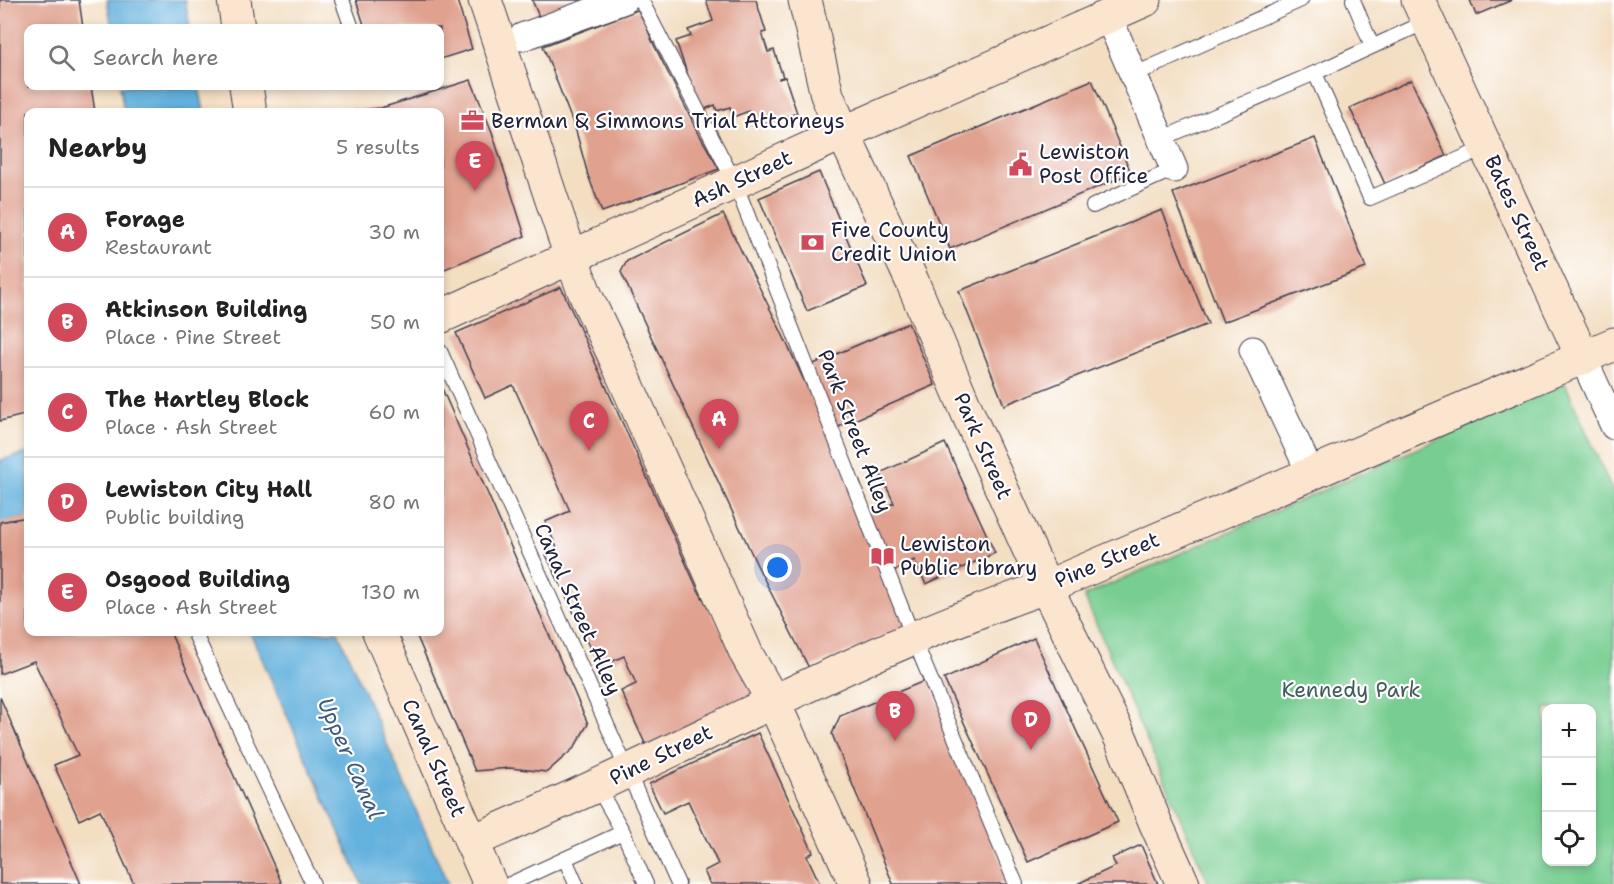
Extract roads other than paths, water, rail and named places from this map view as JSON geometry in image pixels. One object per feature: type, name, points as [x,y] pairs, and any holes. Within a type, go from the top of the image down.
[{"type":"main road","points":[[234,0],[237,24]]},
{"type":"main road","points":[[485,0],[586,296],[747,655],[773,701],[856,884]]},
{"type":"main road","name":"Park Street","points":[[805,0],[828,95],[843,133],[912,281],[969,416],[1046,586],[1121,739],[1183,884]]},
{"type":"main road","name":"Ash Street","points":[[444,315],[843,133],[1145,0]]},
{"type":"main road","name":"Bates Street","points":[[1423,10],[1584,358]]},
{"type":"main road","points":[[247,90],[249,108]]},
{"type":"main road","name":"Pine Street","points":[[471,842],[597,786],[773,701],[913,637],[1046,586],[1614,344]]},
{"type":"main road","name":"Canal Street","points":[[381,636],[490,884]]},
{"type":"street","points":[[522,37],[624,0]]},
{"type":"street","points":[[1108,16],[1174,169]]},
{"type":"street","points":[[1253,350],[1311,474]]},
{"type":"street","name":"Bates Street","points":[[1584,358],[1614,426]]},
{"type":"lane","points":[[342,0],[351,24]]},
{"type":"lane","name":"Park Street Alley","points":[[641,0],[735,183],[913,637],[1016,884]]},
{"type":"lane","points":[[1134,75],[1301,0]]},
{"type":"lane","points":[[1353,0],[1372,46]]},
{"type":"lane","points":[[1161,139],[1372,46],[1423,10]]},
{"type":"lane","points":[[1315,73],[1370,198],[1487,147]]},
{"type":"lane","points":[[1093,206],[1174,169]]},
{"type":"lane","name":"Canal Street Alley","points":[[444,360],[678,884]]},
{"type":"lane","points":[[196,636],[313,884]]},
{"type":"lane","points":[[597,786],[623,832],[646,884]]},
{"type":"lane","points":[[510,884],[623,832]]},
{"type":"lane","points":[[565,859],[576,884]]},
{"type":"water","points":[[107,0],[185,0],[189,24],[111,24]]},
{"type":"water","points":[[121,90],[200,90],[203,108],[123,108]]},
{"type":"water","points":[[24,454],[24,518],[0,523],[0,460]]},
{"type":"water","name":"Upper Canal","points":[[252,636],[340,636],[448,884],[362,884]]},
{"type":"place","name":"Berman & Simmons Trial Attorneys","points":[[473,121]]},
{"type":"place","name":"Lewiston Post Office","points":[[1021,164]]},
{"type":"place","name":"Osgood Building","points":[[475,191]]},
{"type":"place","name":"Five County Credit Union","points":[[813,242]]},
{"type":"place","name":"Forage","points":[[719,449]]},
{"type":"place","name":"The Hartley Block","points":[[589,451]]},
{"type":"place","name":"Lewiston Public Library","points":[[882,556]]},
{"type":"place","name":"Atkinson Building","points":[[895,741]]},
{"type":"place","name":"Lewiston City Hall","points":[[1031,750]]},
{"type":"park label","name":"Kennedy Park","points":[[1351,690]]}]
